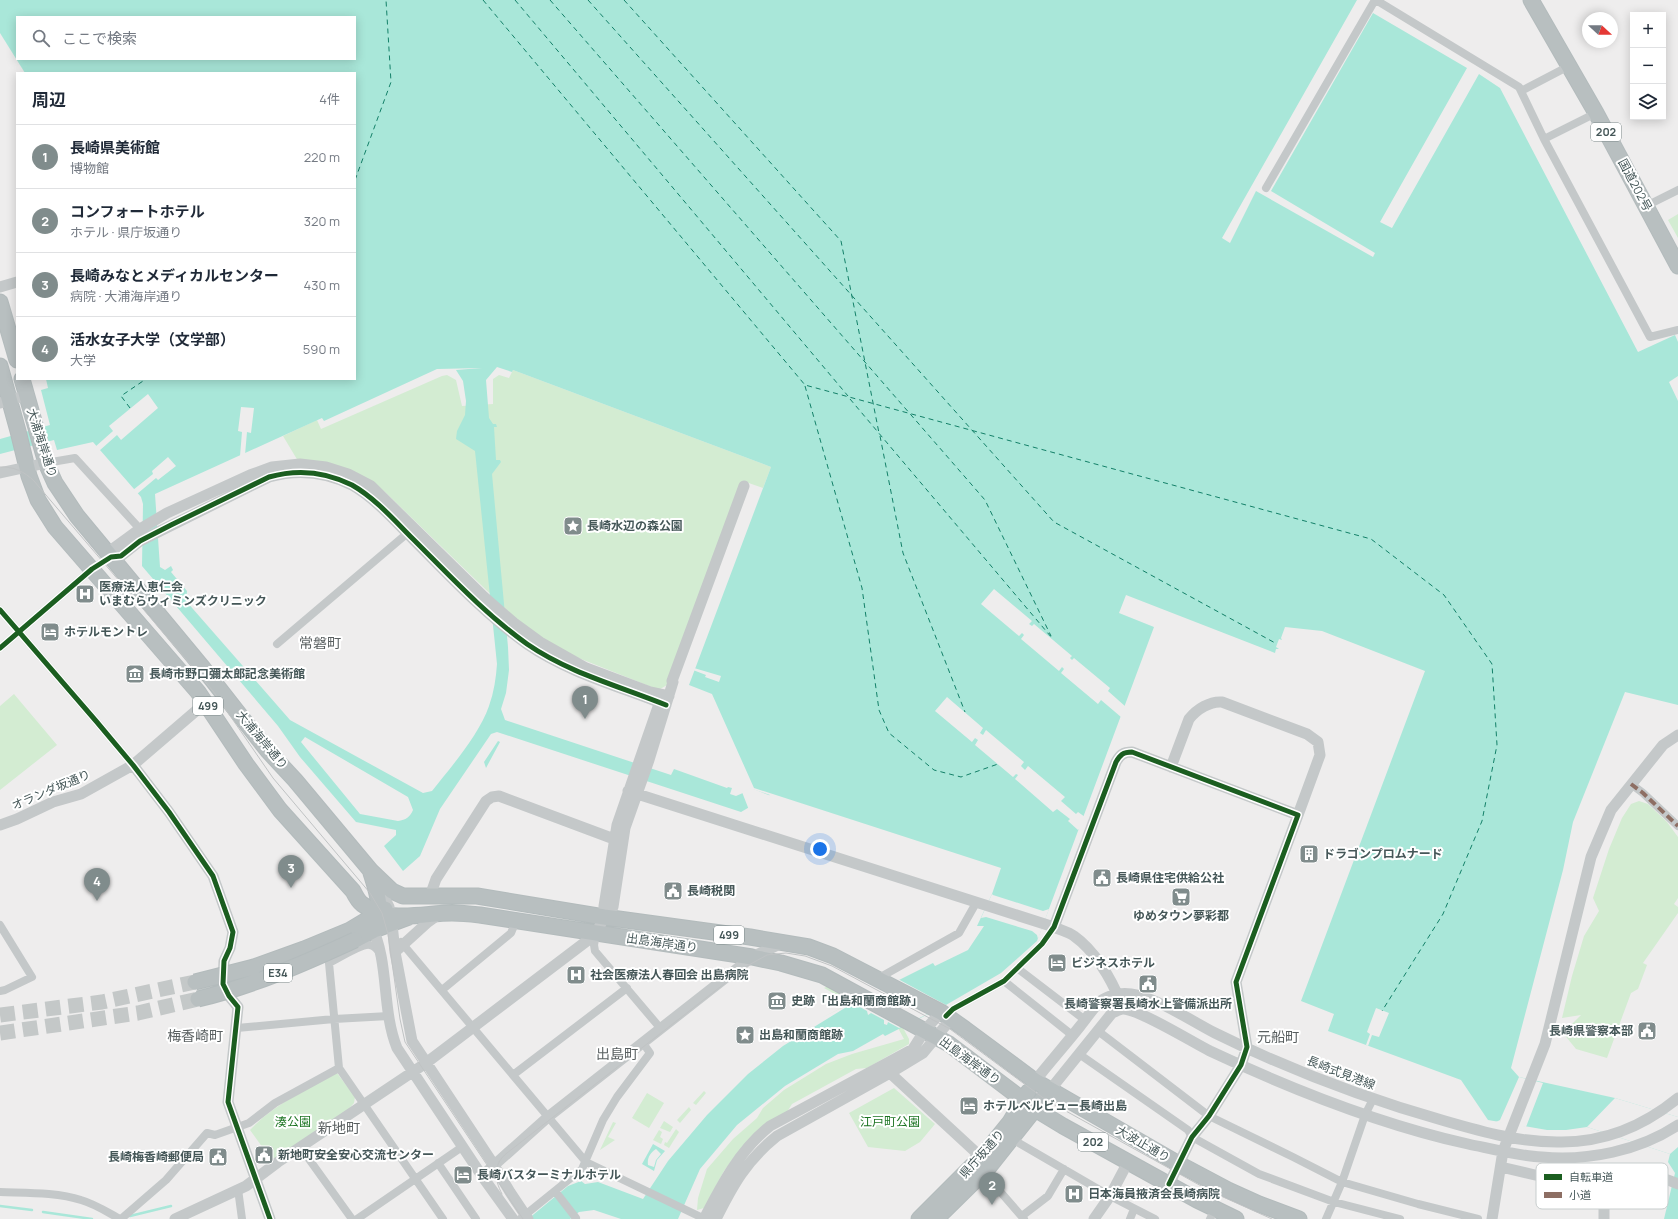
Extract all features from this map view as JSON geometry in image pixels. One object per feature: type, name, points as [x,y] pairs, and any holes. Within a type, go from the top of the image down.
[{"type":"highway","name":"国道202号","points":[[1531,0],[1596,113],[1678,266]]},
{"type":"highway","points":[[0,302],[16,357]]},
{"type":"highway","name":"大浦海岸通り","points":[[0,366],[4,401],[18,431],[27,467],[38,500],[59,532],[207,704],[246,764],[280,810],[353,892],[361,904]]},
{"type":"highway","name":"大浦海岸通り","points":[[22,380],[46,463],[55,483],[77,516],[203,668],[268,751],[295,780],[370,871],[392,891],[403,896],[415,896]]},
{"type":"highway","points":[[370,871],[387,926]]},
{"type":"highway","name":"出島海岸通り","points":[[415,896],[477,896],[604,917],[809,947],[833,956],[943,1014],[1035,1081]]},
{"type":"highway","name":"E34","points":[[194,982],[241,971],[352,935],[387,926],[415,896]]},
{"type":"highway","points":[[352,935],[361,904],[387,926]]},
{"type":"highway","name":"出島海岸通り","points":[[387,926],[411,916],[453,913],[480,915],[752,957],[810,970],[949,1044],[1029,1104]]},
{"type":"highway","name":"E34","points":[[198,999],[245,985],[280,972],[352,935]]},
{"type":"highway","name":"大波止通り","points":[[1035,1081],[1179,1164],[1228,1190],[1259,1204],[1299,1219]]},
{"type":"highway","name":"県庁坂通り","points":[[938,1218],[984,1173],[1012,1139],[1029,1104],[1035,1081]]},
{"type":"highway","name":"県庁坂通り","points":[[919,1219],[981,1157],[1010,1122],[1029,1104],[1050,1090]]},
{"type":"highway","name":"大波止通り","points":[[1029,1104],[1128,1162],[1169,1184],[1212,1214],[1236,1219]]},
{"type":"street","points":[[1266,188],[1376,0],[1519,87],[1544,139],[1650,337],[1678,330]]},
{"type":"street","points":[[1521,91],[1569,66]]},
{"type":"street","points":[[1544,139],[1596,113]]},
{"type":"street","points":[[1646,206],[1678,190]]},
{"type":"street","points":[[0,286],[16,282]]},
{"type":"street","points":[[4,401],[27,395]]},
{"type":"street","points":[[0,473],[75,458],[140,529]]},
{"type":"street","points":[[111,557],[114,548],[140,529],[167,513],[262,470],[282,465],[300,464],[318,465],[334,469],[365,482],[483,609],[512,627],[586,668],[650,692],[664,699]]},
{"type":"street","points":[[0,648],[92,569],[111,557],[121,556],[140,541],[269,477],[280,474],[300,472],[332,477],[365,493],[411,530],[484,597],[512,627]]},
{"type":"street","points":[[604,917],[604,906],[614,839],[637,781],[664,699],[673,682],[672,681],[744,486]]},
{"type":"street","points":[[277,644],[411,530]]},
{"type":"street","points":[[0,610],[132,765],[169,812],[213,876],[233,932],[230,948],[224,961],[223,984],[229,996],[238,1007],[237,1028],[231,1061],[228,1102],[270,1219]]},
{"type":"street","points":[[1169,1184],[1192,1137],[1210,1116],[1241,1065],[1247,1047],[1236,982],[1320,756],[1318,742],[1307,734],[1222,702],[1212,703],[1194,713],[1189,719],[1171,767]]},
{"type":"street","name":"オランダ坂通り","points":[[0,825],[17,819],[52,802],[81,794],[132,765],[197,710],[207,704]]},
{"type":"street","points":[[1492,1219],[1503,1151],[1545,1044],[1591,857],[1611,810],[1663,745],[1678,734]]},
{"type":"street","points":[[387,926],[586,1162],[704,1219],[727,1175],[756,1137],[770,1126],[913,1049],[930,1033],[943,1014],[1004,981],[1042,944],[1119,757],[1125,752],[1132,752],[1298,815]]},
{"type":"street","points":[[1631,784],[1643,793],[1678,826]]},
{"type":"street","points":[[632,793],[1049,925],[1073,936],[1088,948],[1097,958],[1118,994],[1123,1009]]},
{"type":"street","points":[[632,793],[613,907],[604,917],[596,934],[594,945],[595,951],[662,1028]]},
{"type":"street","points":[[430,896],[436,879],[486,801],[492,797],[499,796],[614,839]]},
{"type":"street","points":[[876,980],[959,933],[980,904]]},
{"type":"street","points":[[387,926],[439,914]]},
{"type":"street","points":[[442,990],[511,933],[516,921]]},
{"type":"street","points":[[0,925],[32,977],[0,991]]},
{"type":"street","points":[[387,926],[382,956],[393,1039],[397,1048],[462,1147],[513,1219]]},
{"type":"street","points":[[387,926],[412,1041],[495,1166],[524,1218],[582,1169],[603,1120],[617,1097],[650,1054],[643,1043]]},
{"type":"street","points":[[175,1219],[246,1186],[412,1071],[426,1063],[596,934]]},
{"type":"street","points":[[482,1176],[495,1166],[548,1117],[752,957],[782,942]]},
{"type":"street","points":[[382,956],[376,948],[369,944],[329,963],[339,1068],[417,1179],[443,1219]]},
{"type":"street","points":[[1017,968],[1085,1020]]},
{"type":"street","points":[[1004,981],[1072,1035]]},
{"type":"street","points":[[513,1075],[627,988]]},
{"type":"street","name":"長崎式見港線","points":[[1035,1081],[1101,1001],[1118,994],[1133,994],[1146,997],[1216,1034],[1291,1067],[1373,1099],[1454,1124],[1508,1137],[1525,1140],[1562,1142],[1586,1140],[1606,1136],[1640,1124],[1678,1098]]},
{"type":"street","points":[[1050,1090],[1112,1013],[1123,1009],[1140,1014],[1187,1039],[1262,1075],[1365,1115],[1430,1135],[1503,1151],[1543,1158],[1599,1155],[1636,1145],[1669,1131],[1678,1125]]},
{"type":"street","points":[[237,1028],[334,1019],[389,1016]]},
{"type":"street","points":[[1098,1031],[1210,1116],[1342,1182],[1418,1204],[1478,1219]]},
{"type":"street","points":[[716,1219],[735,1181],[764,1146],[777,1136],[923,1053],[930,1033]]},
{"type":"street","points":[[1079,1054],[1188,1130],[1192,1137],[1259,1174],[1334,1202],[1400,1219]]},
{"type":"street","points":[[0,1192],[50,1194],[79,1199],[96,1205],[121,1219],[166,1180],[207,1133],[215,1135],[249,1123],[275,1103],[339,1068]]},
{"type":"street","points":[[890,1073],[981,1157]]},
{"type":"street","points":[[1326,1219],[1342,1182],[1365,1115],[1373,1099]]},
{"type":"street","points":[[1012,1139],[1110,1196],[1155,1219]]},
{"type":"street","points":[[357,1219],[462,1147]]},
{"type":"street","points":[[301,1148],[352,1219]]},
{"type":"street","points":[[1094,1219],[1110,1196],[1128,1162]]},
{"type":"street","points":[[438,1163],[476,1219]]},
{"type":"street","points":[[1501,1167],[1536,1174]]},
{"type":"street","points":[[984,1173],[1023,1218],[1048,1196],[1064,1169]]},
{"type":"street","points":[[238,1189],[242,1219]]},
{"type":"street","points":[[555,1191],[576,1219]]},
{"type":"street","points":[[1130,1219],[1134,1209]]},
{"type":"green space","points":[[1678,214],[1678,238],[1668,220]]},
{"type":"green space","name":"長崎水辺の森公園","points":[[513,370],[771,467],[763,488],[743,481],[669,684],[660,689],[654,688],[576,657],[545,640],[514,617],[385,492],[363,477],[344,468],[324,463],[298,461],[283,436],[317,420],[321,429],[447,375],[456,380],[462,406],[493,404],[493,379],[499,375],[509,378]]},
{"type":"green space","points":[[14,694],[57,745],[0,790],[0,706]]},
{"type":"green space","points":[[1639,801],[1648,804],[1667,822],[1678,837],[1678,898],[1674,904],[1678,907],[1678,913],[1643,963],[1647,965],[1638,989],[1631,993],[1607,1058],[1576,1049],[1563,1033],[1581,1015],[1562,1018],[1572,976],[1584,936],[1599,911],[1593,898],[1609,849],[1622,818],[1631,804]]},
{"type":"green space","points":[[830,987],[902,1026],[909,1039],[909,1044],[867,1068],[856,1069],[792,1104],[787,1112],[738,1152],[724,1171],[704,1208],[697,1210],[698,1198],[707,1169],[733,1139],[757,1118],[763,1108],[784,1090],[826,1064],[852,1054],[904,1039],[898,1028],[852,1003],[821,1018],[851,1003],[824,988]]},
{"type":"green space","name":"湊公園","points":[[337,1073],[355,1097],[354,1103],[347,1111],[273,1162],[250,1130],[280,1105]]},
{"type":"green space","name":"江戸町公園","points":[[894,1088],[935,1124],[920,1142],[905,1151],[868,1147],[849,1113]]},
{"type":"green space","points":[[704,1091],[706,1093],[696,1105],[693,1103]]},
{"type":"green space","points":[[647,1093],[664,1103],[649,1128],[632,1118]]},
{"type":"green space","points":[[689,1107],[691,1110],[680,1123],[677,1120]]},
{"type":"green space","points":[[664,1121],[673,1127],[670,1132],[660,1128]]},
{"type":"green space","points":[[613,1122],[616,1123],[608,1137],[615,1140],[600,1150]]},
{"type":"green space","points":[[676,1129],[679,1132],[669,1148],[664,1145],[665,1142],[667,1143]]},
{"type":"green space","points":[[659,1130],[662,1132],[660,1137],[663,1139],[661,1144],[653,1140]]},
{"type":"shaded area","points":[[0,0],[1357,0],[1222,238],[1230,243],[1256,191],[1373,257],[1375,253],[1271,191],[1373,13],[1467,68],[1380,222],[1392,228],[1479,74],[1500,88],[1638,352],[1675,335],[1678,342],[1678,376],[1669,382],[1678,401],[1678,705],[1625,692],[1573,822],[1563,870],[1511,1068],[1519,1077],[1615,1098],[1678,1117],[1678,1219],[1664,1219],[1666,1209],[1668,1209],[1668,1202],[1675,1173],[1668,1162],[1670,1154],[1587,1127],[1566,1130],[1547,1130],[1488,1120],[1461,1080],[1328,1031],[1334,1014],[1301,1001],[1425,671],[1322,631],[1285,627],[1281,638],[1282,640],[1279,639],[1276,647],[1279,649],[1276,649],[1275,653],[1126,595],[1119,613],[1154,627],[1037,941],[1001,973],[946,1005],[885,1036],[883,1034],[853,1051],[838,1054],[785,1086],[737,1125],[700,1169],[678,1219],[621,1219],[594,1210],[579,1212],[570,1219],[528,1219],[568,1186],[581,1181],[585,1184],[598,1182],[643,1199],[668,1161],[707,1115],[748,1074],[783,1046],[853,1003],[933,963],[935,966],[968,950],[984,926],[977,926],[992,894],[1001,868],[754,788],[712,694],[689,685],[771,467],[513,370],[512,372],[497,367],[486,380],[489,418],[493,424],[496,424],[497,427],[494,427],[496,460],[500,460],[501,462],[492,474],[508,647],[509,670],[506,693],[501,709],[505,720],[671,775],[674,769],[727,788],[732,788],[730,794],[736,796],[752,789],[770,795],[741,812],[497,732],[491,734],[440,809],[420,856],[403,871],[384,846],[396,835],[396,830],[356,822],[300,757],[278,726],[142,566],[143,504],[141,497],[93,442],[57,450],[54,440],[0,454],[0,439],[50,425],[41,390],[48,388],[46,380],[356,380],[356,72],[24,72],[17,60],[356,60],[356,16],[16,16],[16,59],[0,33]],"holes":[[[482,368],[456,370],[463,381],[466,401],[465,415],[457,431],[456,439],[475,451],[497,664],[491,701],[479,728],[432,791],[423,793],[290,720],[186,601],[187,591],[171,572],[173,570],[171,566],[165,570],[160,567],[155,494],[322,418],[324,421],[437,369]],[[305,737],[408,797],[413,810],[411,815],[398,821],[360,814],[301,742]]]},
{"type":"shaded area","points":[[498,741],[500,742],[486,768],[484,762]]},
{"type":"shaded area","points":[[653,1144],[665,1151],[657,1160],[654,1171],[642,1164]],"holes":[[[656,1149],[661,1154],[656,1160],[654,1167],[648,1165],[649,1158]]]},
{"type":"pier","points":[[148,394],[158,408],[121,440],[117,435],[99,451],[95,447],[113,431],[109,426]]},
{"type":"pier","points":[[241,407],[254,408],[251,433],[247,432],[245,455],[243,456],[240,456],[242,432],[238,431]]},
{"type":"pier","points":[[168,457],[176,466],[158,480],[156,478],[137,494],[133,490],[153,474],[152,471]]},
{"type":"pier","points":[[994,589],[1032,621],[1029,624],[1032,626],[1034,624],[1072,656],[1070,658],[1072,660],[1074,658],[1110,688],[1108,691],[1126,707],[1121,717],[1101,700],[1098,704],[1061,673],[1064,669],[1062,667],[1059,671],[1021,639],[1024,635],[1022,633],[1019,636],[981,604]]},
{"type":"pier","points":[[694,668],[721,676],[719,682],[705,677],[706,675],[693,670]]},
{"type":"pier","points":[[947,697],[983,728],[980,733],[983,735],[986,730],[1024,762],[1021,766],[1025,770],[1028,766],[1065,797],[1061,801],[1076,814],[1078,812],[1085,817],[1082,826],[1078,830],[1068,821],[1070,819],[1057,809],[1053,812],[1015,779],[1018,775],[1016,774],[1013,777],[975,745],[978,740],[975,738],[972,742],[935,711]]},
{"type":"pier","points":[[751,788],[771,796],[749,810],[742,792]]},
{"type":"pier","points":[[992,894],[1043,911],[1049,909],[1038,939],[1037,935],[1032,931],[986,917],[981,918]]},
{"type":"pier","points":[[898,979],[946,1005],[899,1028],[888,1022],[887,1025],[884,1024],[884,1020],[871,1013],[868,1015],[867,1011],[853,1003]]},
{"type":"pier","points":[[1376,1008],[1389,1013],[1379,1037],[1372,1035],[1368,1046],[1366,1045],[1370,1034],[1367,1032]]},
{"type":"pier","points":[[1519,1077],[1543,1083],[1526,1127],[1496,1122],[1500,1120]]},
{"type":"pier","points":[[1615,1098],[1678,1117],[1678,1147],[1670,1154],[1587,1127]]},
{"type":"waterway","points":[[0,1206],[32,1210]]},
{"type":"waterway","points":[[130,1216],[171,1206]]},
{"type":"waterway","points":[[43,1212],[92,1219]]},
{"type":"ferry route","points":[[356,177],[391,82],[386,0]]},
{"type":"ferry route","points":[[483,0],[805,385],[1371,539],[1444,595],[1492,664],[1497,745],[1482,821],[1443,914],[1382,1011]]},
{"type":"ferry route","points":[[515,0],[848,396]]},
{"type":"ferry route","points":[[550,0],[985,500],[1051,636]]},
{"type":"ferry route","points":[[588,0],[1054,522],[1277,644]]},
{"type":"ferry route","points":[[624,0],[841,241],[879,433]]},
{"type":"ferry route","points":[[130,408],[121,396],[145,380]]},
{"type":"ferry route","points":[[805,386],[862,588],[879,710],[889,733],[934,770],[961,777],[998,764]]},
{"type":"ferry route","points":[[850,399],[1052,638]]},
{"type":"ferry route","points":[[880,436],[903,553],[965,712]]},
{"type":"tunnel","points":[[0,1015],[102,1002],[195,982]]},
{"type":"tunnel","points":[[0,1033],[138,1013],[198,999]]},
{"type":"tram line","points":[[0,467],[18,470],[34,481],[213,691],[273,778],[370,893],[382,913],[388,934],[400,1019],[405,1042],[523,1219]]},
{"type":"tram line","points":[[502,1194],[496,1177],[497,1167],[502,1157],[747,966],[767,955],[786,953],[805,956],[832,966],[950,1029],[1046,1100],[1212,1192],[1272,1219]]},
{"type":"marked path","points":[[1631,784],[1643,793],[1678,826]]},
{"type":"cycle path","points":[[0,648],[92,569],[111,557],[121,556],[140,541],[269,477],[290,473],[311,473],[332,477],[352,485],[369,496],[392,517],[454,581],[497,620],[527,644],[577,671],[666,705]]},
{"type":"cycle path","points":[[0,610],[133,765],[169,812],[213,876],[233,932],[230,948],[224,961],[223,984],[229,996],[238,1007],[228,1102],[270,1219]]},
{"type":"cycle path","points":[[946,1016],[953,1009],[1004,981],[1042,944],[1054,927],[1116,762],[1122,754],[1132,752],[1298,815],[1236,982],[1247,1047],[1241,1065],[1209,1116],[1192,1137],[1169,1184]]},
{"type":"place","name":"長崎水辺の森公園","points":[[573,526]]},
{"type":"place","name":"医療法人恵仁会 いまむらウィミンズクリニック","points":[[85,594]]},
{"type":"place","name":"ホテルモントレ","points":[[50,632]]},
{"type":"place","name":"長崎市野口彌太郎記念美術館","points":[[135,674]]},
{"type":"place","name":"長崎県美術館","points":[[585,719]]},
{"type":"place","name":"ドラゴンプロムナード","points":[[1309,854]]},
{"type":"place","name":"長崎県住宅供給公社","points":[[1102,878]]},
{"type":"place","name":"長崎みなとメディカルセンター","points":[[291,888]]},
{"type":"place","name":"長崎税関","points":[[673,891]]},
{"type":"place","name":"ゆめタウン夢彩都","points":[[1181,897]]},
{"type":"place","name":"活水女子大学（文学部）","points":[[97,901]]},
{"type":"place","name":"ビジネスホテル","points":[[1057,963]]},
{"type":"place","name":"社会医療法人春回会 出島病院","points":[[576,975]]},
{"type":"place","name":"長崎警察署長崎水上警備派出所","points":[[1148,984]]},
{"type":"place","name":"史跡「出島和蘭商館跡」","points":[[777,1001]]},
{"type":"place","name":"長崎県警察本部","points":[[1647,1031]]},
{"type":"place","name":"出島和蘭商館跡","points":[[745,1035]]},
{"type":"place","name":"ホテルベルビュー長崎出島","points":[[969,1106]]},
{"type":"place","name":"新地町安全安心交流センター","points":[[264,1155]]},
{"type":"place","name":"長崎梅香崎郵便局","points":[[218,1157]]},
{"type":"place","name":"長崎バスターミナルホテル","points":[[463,1175]]},
{"type":"place","name":"日本海員掖済会長崎病院","points":[[1074,1194]]},
{"type":"place","name":"コンフォートホテル","points":[[992,1205]]},
{"type":"district","name":"常磐町","points":[[320,643]]},
{"type":"district","name":"梅香崎町","points":[[195,1036]]},
{"type":"district","name":"元船町","points":[[1278,1037]]},
{"type":"district","name":"出島町","points":[[617,1054]]},
{"type":"district","name":"新地町","points":[[339,1128]]}]
